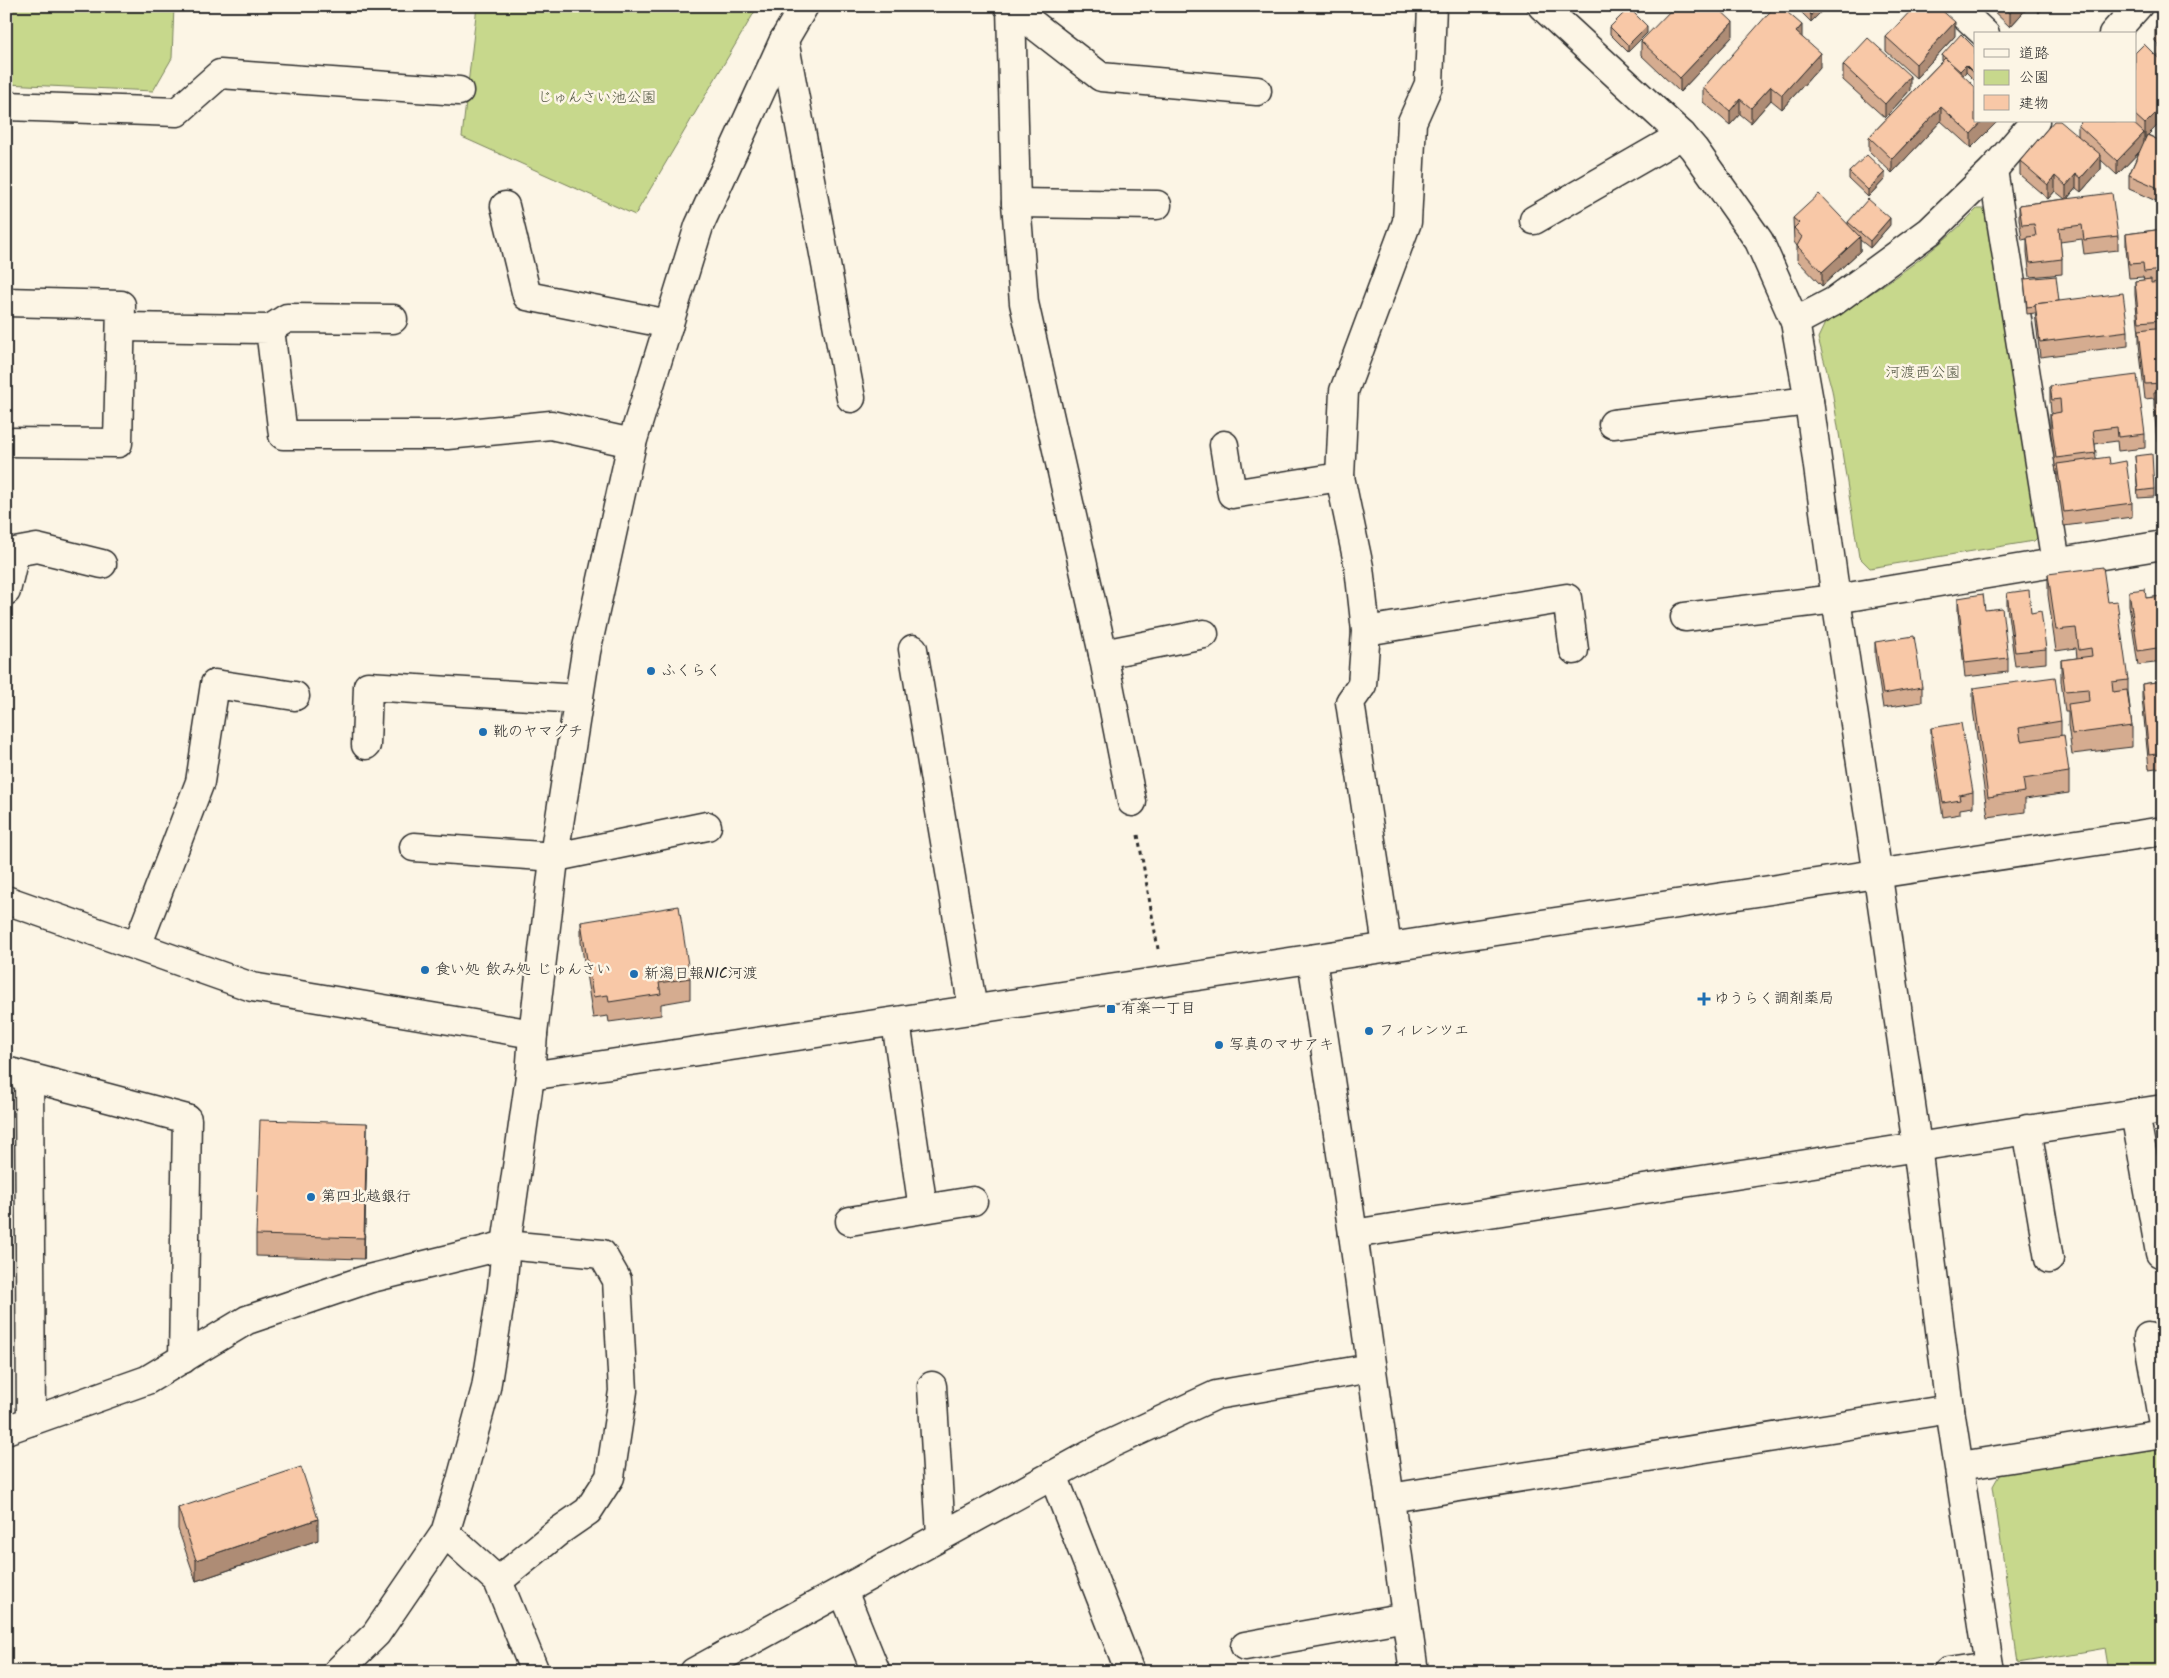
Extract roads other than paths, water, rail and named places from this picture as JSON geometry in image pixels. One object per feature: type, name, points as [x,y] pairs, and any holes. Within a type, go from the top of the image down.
[{"type":"street","points":[[337,1672],[376,1634],[445,1534],[486,1388],[502,1289],[506,1245],[530,1076],[533,1034],[556,857],[556,843],[586,652],[632,443],[699,226],[784,40],[804,6]]},
{"type":"street","points":[[1387,946],[1350,702],[1362,685],[1366,631],[1359,568],[1340,477],[1344,392],[1407,222],[1412,122],[1429,84],[1432,6]]},
{"type":"street","points":[[1542,6],[1682,135],[1694,149],[1759,241],[1795,322],[1809,401],[1836,599],[1878,874],[1950,1408],[1990,1669],[1948,1672]]},
{"type":"street","points":[[1955,6],[1983,32]]},
{"type":"street","points":[[2115,32],[2138,6]]},
{"type":"street","points":[[1010,7],[1101,77],[1257,91]]},
{"type":"street","points":[[1010,7],[1016,203],[1024,303],[1103,654],[1132,802]]},
{"type":"street","points":[[784,40],[851,398]]},
{"type":"street","points":[[6,106],[177,112],[220,74],[459,91]]},
{"type":"street","points":[[1795,322],[1833,302],[1930,231],[1993,170],[2034,122]]},
{"type":"street","points":[[1534,220],[1682,135]]},
{"type":"street","points":[[1993,170],[2056,563]]},
{"type":"street","points":[[1016,203],[1157,205]]},
{"type":"street","points":[[505,206],[527,296],[669,324]]},
{"type":"street","points":[[6,302],[121,305],[118,443],[6,442]]},
{"type":"street","points":[[120,327],[270,329],[287,318],[393,319]]},
{"type":"street","points":[[270,329],[283,435],[447,435],[551,425],[632,443]]},
{"type":"street","points":[[1613,424],[1809,401]]},
{"type":"street","points":[[1224,445],[1232,494],[1340,477]]},
{"type":"street","points":[[1685,617],[1836,599],[2163,545]]},
{"type":"street","points":[[6,591],[15,552],[37,548],[102,564]]},
{"type":"street","points":[[1366,631],[1567,598],[1574,650]]},
{"type":"street","points":[[1103,654],[1204,634]]},
{"type":"street","points":[[914,649],[973,1010]]},
{"type":"street","points":[[137,946],[200,782],[215,684],[295,696]]},
{"type":"street","points":[[366,745],[368,686],[579,699]]},
{"type":"street","points":[[414,847],[556,857],[707,826]]},
{"type":"street","points":[[530,1076],[2163,831]]},
{"type":"street","points":[[6,900],[252,987],[533,1034]]},
{"type":"street","points":[[1312,959],[1354,1234],[1414,1672]]},
{"type":"street","points":[[896,1022],[923,1209]]},
{"type":"street","points":[[31,1421],[18,1074],[187,1119],[183,1359]]},
{"type":"street","points":[[1354,1234],[2163,1109]]},
{"type":"street","points":[[2135,1113],[2160,1253]]},
{"type":"street","points":[[2027,1129],[2049,1259]]},
{"type":"street","points":[[850,1221],[973,1201]]},
{"type":"street","points":[[6,1430],[147,1380],[247,1320],[368,1279],[506,1245],[602,1254],[617,1280],[623,1391],[610,1477],[588,1511],[559,1531],[498,1581]]},
{"type":"street","points":[[2148,1337],[2163,1424]]},
{"type":"street","points":[[694,1672],[1106,1446],[1216,1395],[1371,1368]]},
{"type":"street","points":[[932,1386],[941,1535]]},
{"type":"street","points":[[1390,1498],[1950,1408]]},
{"type":"street","points":[[1960,1466],[2163,1434]]},
{"type":"street","points":[[1053,1475],[1130,1672]]},
{"type":"street","points":[[445,1534],[498,1581],[535,1672]]},
{"type":"street","points":[[843,1591],[876,1672]]},
{"type":"street","points":[[1245,1646],[1406,1617]]},
{"type":"place","name":"ふくらく","points":[[651,671]]},
{"type":"place","name":"靴のヤマグチ","points":[[483,732]]},
{"type":"place","name":"食い処 飲み処 じゅんさい","points":[[425,970]]},
{"type":"place","name":"新潟日報NIC河渡","points":[[634,974]]},
{"type":"place","name":"ゆうらく調剤薬局","points":[[1704,999]]},
{"type":"place","name":"有楽一丁目","points":[[1111,1009]]},
{"type":"place","name":"フィレンツエ","points":[[1369,1031]]},
{"type":"place","name":"写真のマサアキ","points":[[1219,1045]]},
{"type":"place","name":"第四北越銀行","points":[[311,1197]]},
{"type":"park label","name":"じゅんさい池公園","points":[[597,98]]},
{"type":"park label","name":"河渡西公園","points":[[1923,373]]}]
